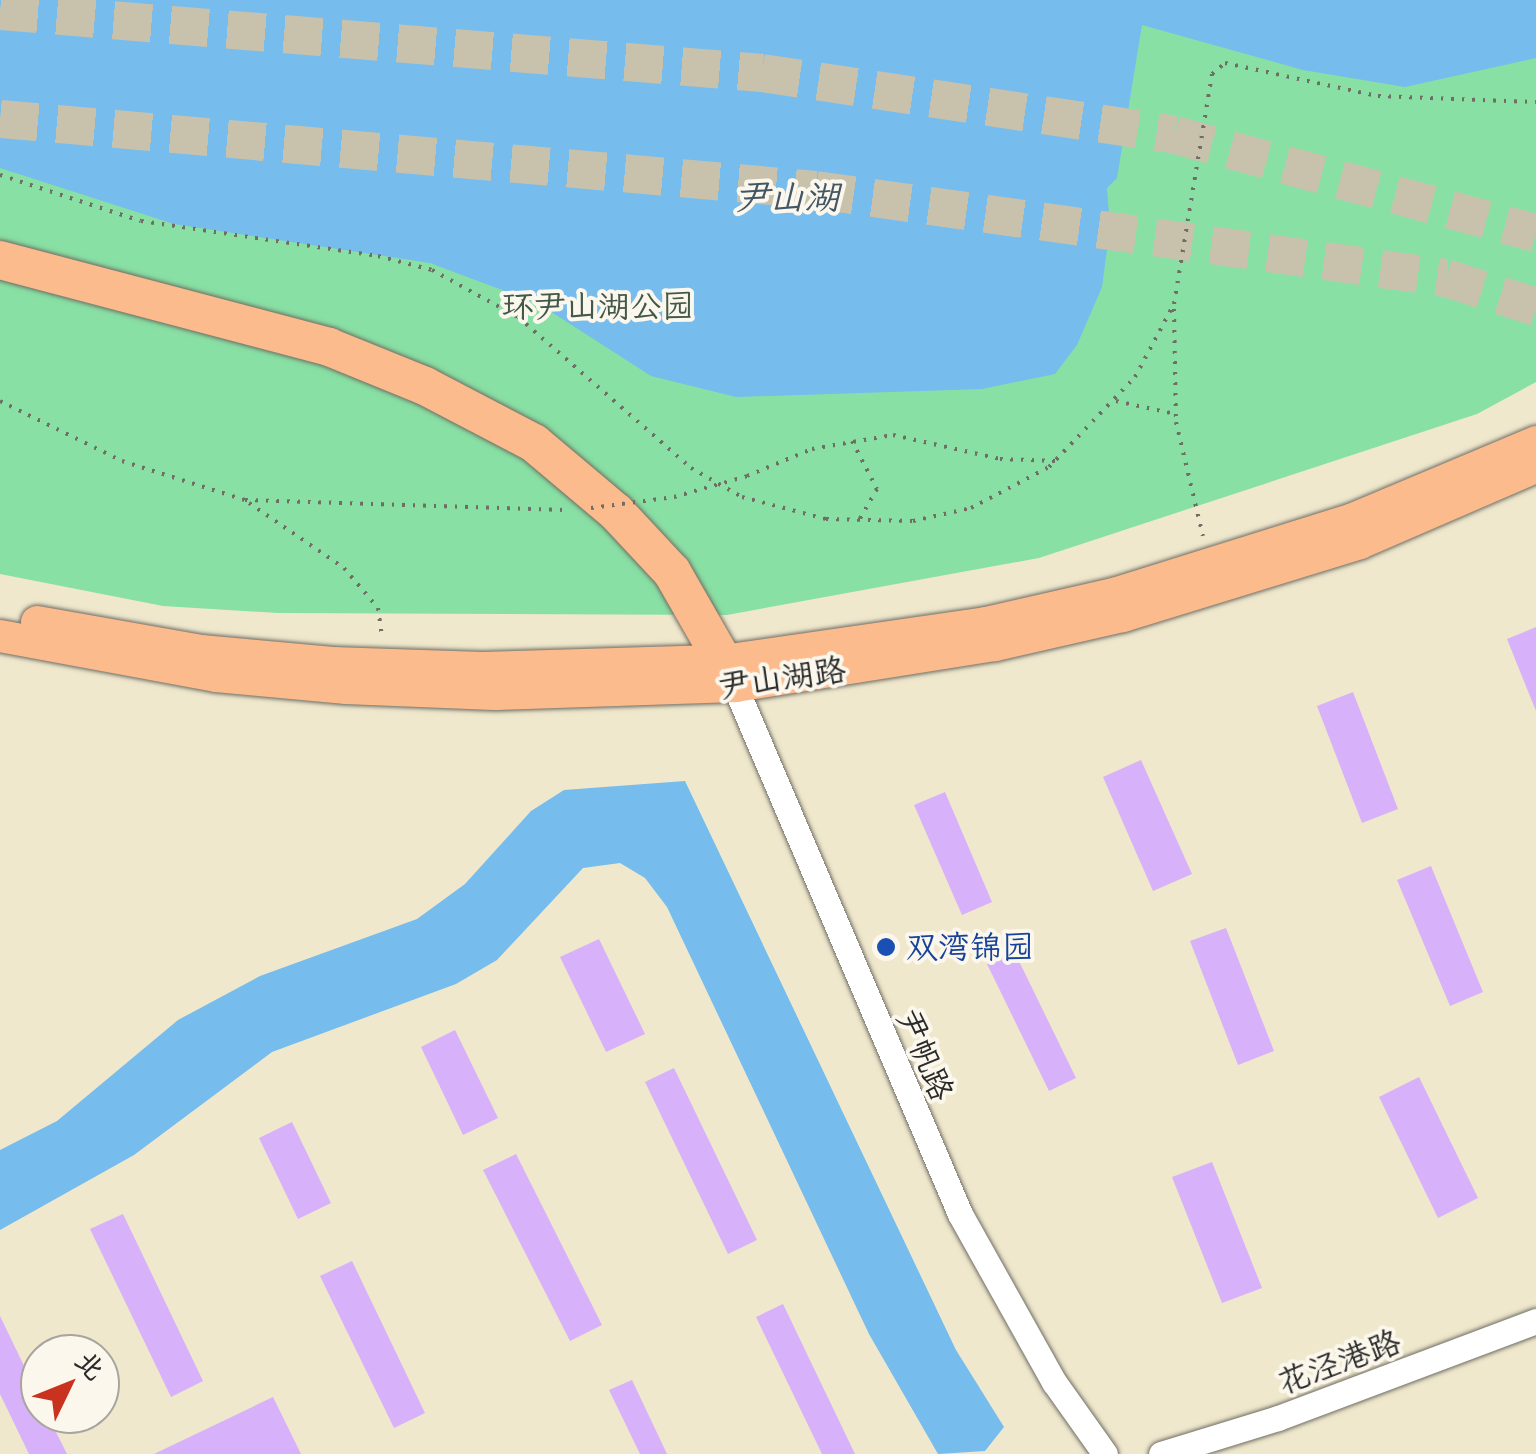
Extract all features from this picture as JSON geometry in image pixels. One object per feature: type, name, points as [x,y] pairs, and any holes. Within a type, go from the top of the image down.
[{"type":"highway","points":[[0,260],[330,347],[425,386],[534,444],[616,512],[672,572],[730,674]]},
{"type":"main road","name":"尹山湖路","points":[[0,614],[201,651],[387,664],[730,674],[986,623],[1211,567],[1354,519],[1536,442]]},
{"type":"main road","name":"尹山湖路","points":[[0,636],[216,676],[346,688],[496,694],[995,646],[1142,611],[1360,544],[1536,467]]},
{"type":"street","name":"尹帆路","points":[[730,674],[960,1214],[1054,1382],[1105,1454]]},
{"type":"street","name":"花泾港路","points":[[1161,1454],[1296,1412],[1536,1322]]},
{"type":"path","points":[[1211,567],[1176,414],[1174,304],[1212,74],[1224,63],[1378,96],[1536,102]]},
{"type":"path","points":[[0,175],[141,221],[378,256],[432,270],[518,318],[691,468],[788,512],[858,521],[913,521],[971,508],[1056,461],[1116,401],[1174,304]]},
{"type":"path","points":[[0,401],[122,461],[245,500],[290,524],[344,568],[378,608],[387,664]]},
{"type":"path","points":[[1116,401],[1176,414]]},
{"type":"path","points":[[245,500],[472,512],[580,510],[674,497],[747,476],[812,449],[893,436],[1000,459],[1056,461]]},
{"type":"path","points":[[852,441],[877,489],[858,521]]},
{"type":"green space","name":"环尹山湖公园","points":[[0,0],[1536,0],[1536,382],[1477,414],[1039,558],[727,615],[278,613],[163,606],[0,574]]},
{"type":"water","name":"尹山湖","points":[[0,0],[1536,0],[1536,58],[1405,87],[1303,70],[1142,25],[1117,178],[1107,188],[1110,227],[1102,287],[1077,345],[1055,374],[982,389],[736,397],[651,376],[539,304],[430,263],[174,224],[0,168]]},
{"type":"water","points":[[685,781],[956,1350],[1004,1427],[985,1451],[938,1454],[869,1334],[667,907],[645,878],[620,863],[583,868],[497,960],[456,984],[272,1052],[134,1155],[0,1230],[0,1150],[57,1121],[178,1020],[260,976],[417,919],[465,884],[531,811],[564,790]]},
{"type":"building","points":[[1536,627],[1536,711],[1507,639]]},
{"type":"building","points":[[1353,692],[1398,809],[1362,823],[1317,706]]},
{"type":"building","points":[[1141,760],[1192,874],[1153,891],[1103,777]]},
{"type":"building","points":[[945,792],[992,902],[962,915],[914,805]]},
{"type":"building","points":[[1431,866],[1483,992],[1450,1006],[1397,880]]},
{"type":"building","points":[[1226,928],[1274,1051],[1238,1065],[1190,941]]},
{"type":"building","points":[[599,939],[645,1034],[606,1052],[560,957]]},
{"type":"building","points":[[1014,951],[1076,1078],[1049,1091],[987,964]]},
{"type":"building","points":[[455,1030],[498,1118],[463,1135],[421,1047]]},
{"type":"building","points":[[674,1068],[757,1240],[728,1254],[645,1082]]},
{"type":"building","points":[[1419,1077],[1478,1198],[1438,1218],[1379,1097]]},
{"type":"building","points":[[292,1122],[331,1203],[298,1219],[259,1138]]},
{"type":"building","points":[[516,1154],[602,1325],[570,1341],[483,1170]]},
{"type":"building","points":[[1212,1162],[1262,1288],[1222,1303],[1172,1177]]},
{"type":"building","points":[[123,1214],[203,1381],[171,1397],[90,1229]]},
{"type":"building","points":[[352,1261],[425,1413],[394,1428],[320,1276]]},
{"type":"building","points":[[783,1304],[855,1454],[822,1454],[756,1317]]},
{"type":"building","points":[[0,1316],[20,1358],[20,1434],[57,1434],[67,1454],[29,1454],[0,1394]]},
{"type":"building","points":[[632,1380],[667,1454],[640,1454],[609,1390]]},
{"type":"building","points":[[273,1397],[301,1454],[154,1454]]},
{"type":"tunnel","points":[[0,11],[762,73],[1175,135],[1536,233]]},
{"type":"tunnel","points":[[0,119],[816,190],[1446,278],[1536,307]]},
{"type":"place","name":"双湾锦园","points":[[886,947]]}]
